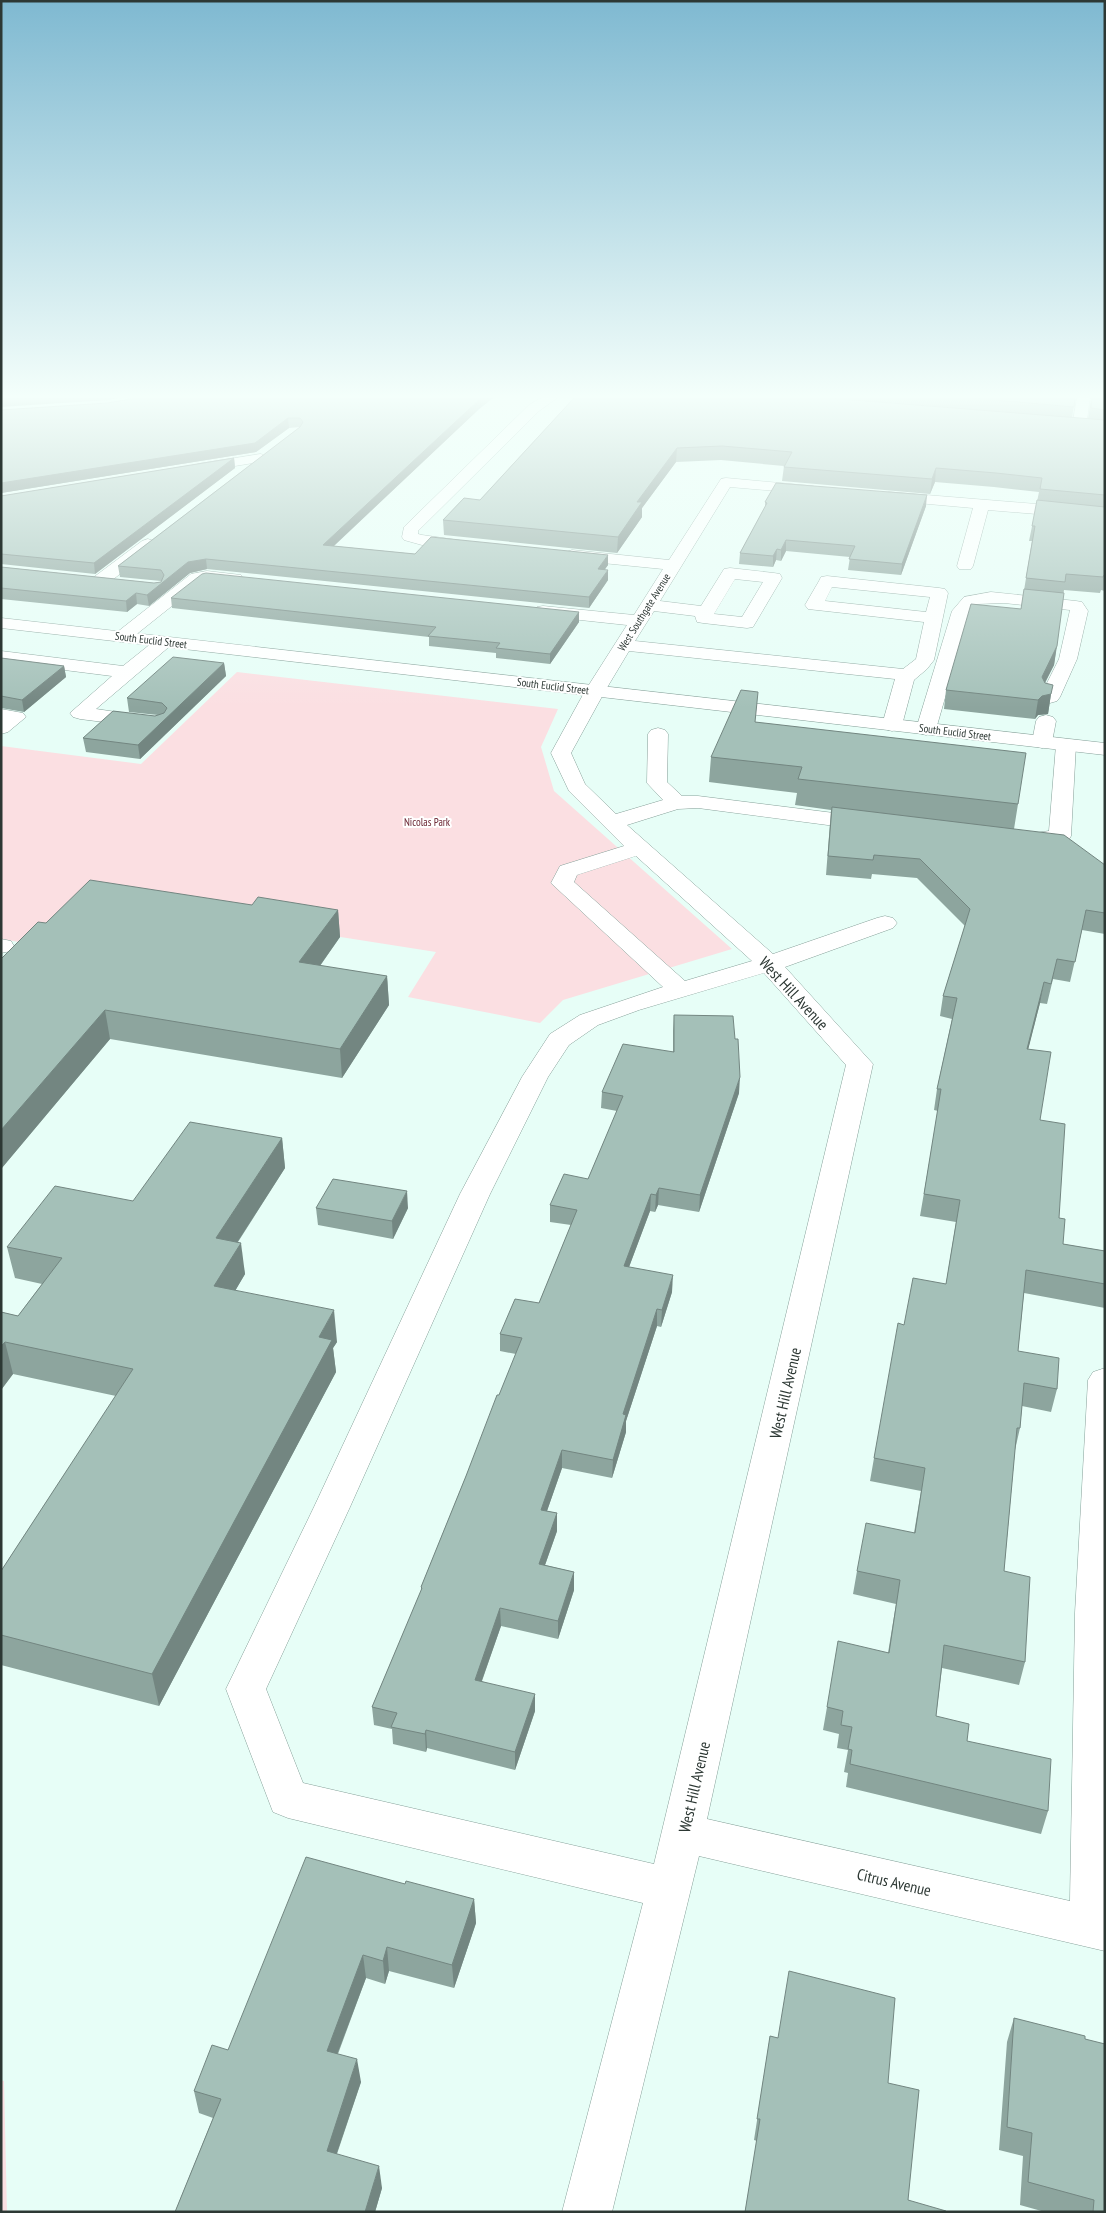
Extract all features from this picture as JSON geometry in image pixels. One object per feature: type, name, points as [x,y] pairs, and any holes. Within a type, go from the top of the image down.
[{"type":"street","points":[[439,501],[410,530],[410,537],[480,546]]},
{"type":"street","name":"West Southgate Avenue","points":[[595,691],[714,501]]},
{"type":"street","points":[[942,501],[1086,513]]},
{"type":"street","points":[[965,566],[982,505]]},
{"type":"street","points":[[100,581],[161,534]]},
{"type":"street","points":[[557,554],[673,566]]},
{"type":"street","points":[[122,637],[197,578],[208,576],[247,580]]},
{"type":"street","points":[[80,579],[118,583]]},
{"type":"street","points":[[623,646],[907,675],[922,666],[934,618],[939,594],[827,581],[814,605],[934,618]]},
{"type":"street","points":[[926,729],[961,611],[964,605],[971,600],[991,598],[1076,606],[1079,611],[1068,659],[1050,697]]},
{"type":"street","points":[[648,605],[706,612]]},
{"type":"street","points":[[531,610],[639,621]]},
{"type":"street","name":"South Euclid Street","points":[[1,623],[1105,749]]},
{"type":"street","points":[[157,722],[80,713],[164,642]]},
{"type":"street","points":[[1,656],[128,672]]},
{"type":"street","points":[[892,725],[897,701],[907,675]]},
{"type":"street","name":"West Hill Avenue","points":[[587,2212],[683,1833],[860,1064],[770,964],[640,848],[576,787],[561,754],[595,691]]},
{"type":"street","points":[[1,715],[16,716],[1,728]]},
{"type":"street","points":[[1042,742],[1046,721]]},
{"type":"street","points":[[658,734],[657,783],[677,803]]},
{"type":"street","points":[[1006,839],[1025,841],[1060,836],[1066,745]]},
{"type":"street","points":[[612,822],[677,803],[717,803],[885,825]]},
{"type":"street","points":[[640,848],[568,871],[562,883],[681,990]]},
{"type":"street","points":[[668,1888],[288,1799],[246,1689],[332,1507],[475,1194],[535,1077],[559,1040],[589,1020],[630,1005],[770,964],[885,923]]},
{"type":"street","points":[[1098,1929],[1094,1613],[1105,1380]]},
{"type":"street","name":"Citrus Avenue","points":[[683,1833],[1098,1929]]},
{"type":"green space","name":"Nicolas Park","points":[[237,672],[558,709],[541,747],[554,791],[732,949],[563,1000],[540,1023],[408,997],[436,952],[296,930],[55,948],[1,939],[1,746],[141,764]]},
{"type":"green space","points":[[1,2080],[4,2081],[7,2212],[1,2212]]},
{"type":"building","points":[[1,501],[176,501],[94,563],[1,554]]},
{"type":"building","points":[[203,501],[370,501],[323,545],[415,554],[431,537],[608,555],[598,569],[608,570],[589,597],[206,559],[188,562],[147,595],[136,593],[126,601],[1,588],[1,567],[154,583],[161,582],[164,575],[161,570],[118,566]]},
{"type":"building","points":[[461,501],[642,502],[618,537],[443,520]]},
{"type":"building","points":[[925,501],[902,564],[849,559],[855,546],[786,540],[781,550],[777,549],[773,556],[740,553],[767,503],[765,502]]},
{"type":"building","points":[[1037,501],[1105,507],[1105,575],[1103,577],[1066,574],[1065,582],[1026,578],[1035,526],[1032,526]]},
{"type":"building","points":[[202,574],[579,612],[550,654],[496,648],[500,643],[428,636],[436,627],[171,598]]},
{"type":"building","points":[[1024,589],[1064,593],[1057,646],[1042,677],[1045,683],[1053,685],[1051,694],[1042,696],[1038,700],[946,690],[971,604],[1021,609]]},
{"type":"building","points":[[173,657],[224,663],[138,745],[83,738],[113,711],[155,716],[164,713],[167,708],[162,703],[127,698]]},
{"type":"building","points":[[1,658],[64,666],[22,700],[1,696]]},
{"type":"building","points":[[741,690],[758,692],[755,722],[1026,753],[1018,804],[798,779],[802,767],[711,757]]},
{"type":"building","points":[[832,807],[1064,835],[1105,865],[1105,913],[1086,910],[1075,962],[1057,959],[1051,984],[1044,982],[1027,1049],[1051,1052],[1040,1120],[1065,1124],[1059,1218],[1065,1219],[1063,1244],[1105,1251],[1105,1284],[1026,1270],[1018,1351],[1059,1358],[1057,1389],[1024,1383],[1020,1428],[1017,1428],[1004,1571],[1030,1577],[1025,1662],[944,1645],[936,1716],[969,1724],[967,1741],[1051,1759],[1048,1811],[850,1764],[852,1750],[848,1749],[852,1727],[841,1725],[843,1711],[827,1707],[838,1641],[889,1653],[900,1580],[857,1571],[866,1523],[915,1533],[925,1468],[874,1458],[898,1323],[904,1325],[913,1278],[946,1284],[960,1200],[924,1194],[941,1089],[937,1089],[957,998],[943,996],[970,909],[920,859],[874,855],[873,860],[828,856]]},
{"type":"building","points":[[90,880],[252,905],[258,897],[338,910],[299,962],[387,976],[340,1049],[105,1010],[1,1130],[1,959],[38,922],[46,923]]},
{"type":"building","points":[[674,1015],[733,1016],[735,1039],[738,1039],[740,1077],[700,1195],[659,1188],[656,1195],[651,1194],[624,1266],[673,1275],[662,1310],[657,1309],[623,1414],[626,1415],[613,1460],[562,1450],[541,1510],[557,1513],[539,1564],[574,1572],[558,1621],[500,1608],[475,1680],[535,1694],[515,1752],[426,1730],[425,1734],[391,1727],[397,1713],[372,1707],[422,1588],[497,1395],[499,1395],[522,1338],[500,1334],[515,1299],[539,1303],[577,1210],[550,1205],[564,1174],[588,1179],[623,1096],[602,1092],[623,1044],[674,1052]]},
{"type":"building","points":[[190,1122],[282,1138],[216,1238],[241,1243],[214,1286],[334,1310],[319,1337],[332,1340],[152,1674],[1,1635],[1,1571],[133,1369],[5,1342],[1,1346],[1,1312],[18,1316],[62,1258],[7,1247],[55,1186],[133,1201]]},
{"type":"building","points":[[333,1179],[407,1191],[392,1221],[316,1208]]},
{"type":"building","points":[[306,1857],[405,1884],[406,1881],[474,1899],[452,1965],[387,1947],[383,1961],[363,1955],[327,2051],[357,2059],[327,2151],[379,2166],[365,2212],[175,2212],[221,2099],[194,2091],[212,2045],[228,2050]]},
{"type":"building","points":[[789,1971],[895,1998],[888,2083],[919,2090],[908,2200],[946,2212],[745,2212],[760,2119],[757,2119],[770,2036],[778,2038]]},
{"type":"building","points":[[1014,2018],[1085,2036],[1085,2039],[1105,2044],[1105,2212],[1093,2212],[1094,2200],[1028,2182],[1032,2133],[1007,2127]]}]
